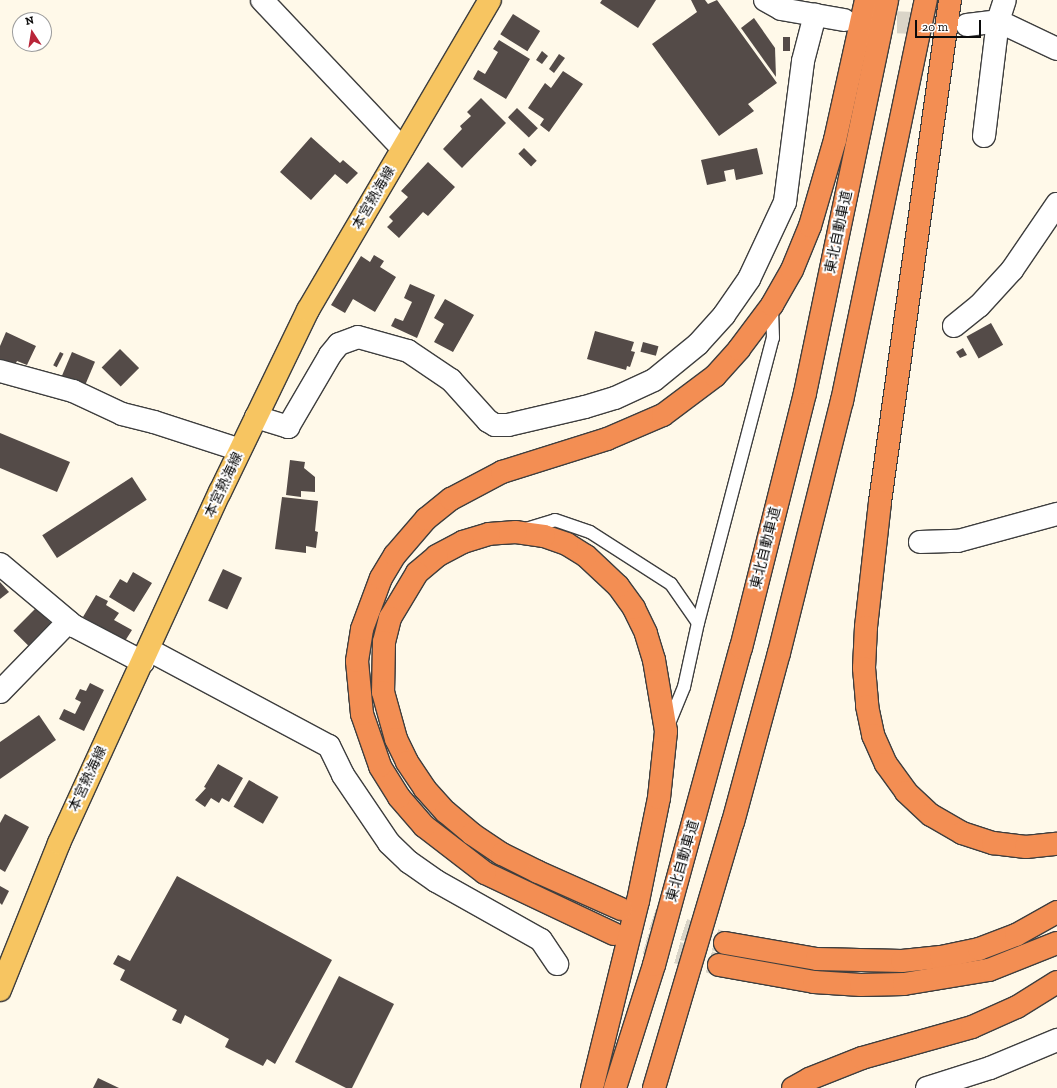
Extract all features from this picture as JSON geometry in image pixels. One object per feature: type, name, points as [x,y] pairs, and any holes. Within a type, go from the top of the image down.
[{"type":"highway","points":[[614,934],[485,873],[424,826],[398,797],[380,766],[362,714],[357,661],[362,629],[381,578],[395,555],[426,519],[451,499],[502,472],[607,439],[663,416],[715,376],[739,350],[772,305],[795,262],[826,174],[866,0]]},
{"type":"highway","name":"東北自動車道","points":[[614,1088],[666,920],[747,625],[805,393],[887,0]]},
{"type":"highway","points":[[654,1088],[733,822],[779,652],[842,401],[926,0]]},
{"type":"highway","points":[[950,0],[880,502],[866,626],[864,668],[867,706],[873,734],[886,764],[906,792],[931,815],[962,833],[993,843],[1026,847],[1057,844]]},
{"type":"highway","points":[[592,1088],[638,901],[659,798],[666,731],[662,694],[646,633],[634,608],[603,569],[567,544],[544,536],[516,532],[489,534],[462,542],[437,556],[417,573],[404,590],[390,618],[384,642],[383,692],[387,715],[407,762],[425,789],[446,812],[472,834],[514,860],[621,909]]},
{"type":"highway","points":[[725,943],[817,959],[902,961],[941,957],[979,949],[1016,935],[1057,912]]},
{"type":"highway","points":[[719,965],[814,982],[861,985],[904,984],[989,970],[1057,943]]},
{"type":"highway","points":[[793,1088],[809,1079],[862,1058],[972,1027],[1017,1007],[1057,982]]},
{"type":"main road","name":"本宮熱海線","points":[[0,990],[59,843],[240,450],[308,310],[490,0]]},
{"type":"street","points":[[262,0],[402,148]]},
{"type":"street","points":[[766,0],[781,9],[844,20]]},
{"type":"street","points":[[984,136],[998,21],[1005,0]]},
{"type":"street","points":[[256,417],[288,427],[330,355],[339,344],[358,337],[408,351],[451,380],[488,421],[495,425],[508,425],[585,407],[615,398],[654,380],[698,344],[724,315],[749,279],[785,202],[803,61],[815,15]]},
{"type":"street","points":[[967,25],[998,21],[1057,49]]},
{"type":"street","points":[[954,326],[979,306],[1012,270],[1057,204]]},
{"type":"street","points":[[0,371],[73,391],[122,414],[154,422],[240,450]]},
{"type":"street","points":[[920,542],[958,541],[1057,514]]},
{"type":"street","points":[[0,564],[68,622],[146,656],[329,746],[344,775],[389,843],[409,862],[436,881],[541,940],[557,964]]},
{"type":"street","points":[[0,692],[68,622]]},
{"type":"street","points":[[927,1088],[990,1068],[1057,1040]]},
{"type":"lane","points":[[666,731],[684,687],[698,623],[774,338],[772,305]]},
{"type":"lane","points":[[516,532],[555,520],[590,532],[671,584],[698,623]]},
{"type":"building","points":[[602,0],[656,0],[638,28],[600,3]]},
{"type":"building","points":[[691,0],[705,0],[708,4],[717,0],[777,83],[748,104],[754,111],[719,136],[652,44],[697,12]]},
{"type":"building","points":[[513,14],[540,31],[527,51],[500,34]]},
{"type":"building","points":[[754,18],[775,48],[776,77],[741,28]]},
{"type":"building","points":[[783,37],[790,37],[790,51],[783,51]]},
{"type":"building","points":[[499,40],[530,59],[506,99],[473,79],[478,70],[485,74],[498,52],[493,49]]},
{"type":"building","points":[[542,51],[548,56],[542,64],[536,60]]},
{"type":"building","points":[[559,54],[565,58],[554,73],[549,69]]},
{"type":"building","points":[[563,71],[583,84],[549,132],[540,125],[544,119],[528,108],[545,83],[551,88]]},
{"type":"building","points":[[481,98],[506,123],[462,168],[443,149],[462,129],[460,126],[471,116],[467,112]]},
{"type":"building","points":[[517,108],[538,128],[529,137],[508,117]]},
{"type":"building","points":[[311,137],[340,163],[343,160],[358,173],[347,184],[335,174],[311,200],[280,172]]},
{"type":"building","points":[[524,148],[537,161],[531,166],[518,154]]},
{"type":"building","points":[[757,148],[763,174],[736,180],[734,169],[724,171],[726,181],[707,185],[701,160]]},
{"type":"building","points":[[428,162],[455,187],[428,216],[423,212],[399,238],[387,227],[393,221],[389,217],[408,197],[401,191]]},
{"type":"building","points":[[374,255],[384,261],[380,267],[396,277],[375,312],[353,299],[345,313],[331,305],[361,256],[370,262]]},
{"type":"building","points":[[410,284],[435,295],[417,338],[391,326],[395,318],[403,321],[412,302],[404,298]]},
{"type":"building","points":[[445,299],[474,315],[453,352],[434,342],[444,324],[434,318]]},
{"type":"building","points":[[991,323],[1003,345],[979,358],[967,337]]},
{"type":"building","points":[[595,331],[634,342],[631,351],[635,352],[630,367],[627,366],[626,370],[587,359]]},
{"type":"building","points":[[6,332],[36,346],[27,365],[17,361],[15,365],[0,364],[0,346]]},
{"type":"building","points":[[643,342],[658,346],[656,356],[640,352]]},
{"type":"building","points":[[963,348],[967,355],[960,358],[956,352]]},
{"type":"building","points":[[120,349],[139,368],[121,386],[102,367]]},
{"type":"building","points":[[60,352],[64,354],[57,367],[53,365]]},
{"type":"building","points":[[72,352],[95,362],[85,386],[62,376]]},
{"type":"building","points":[[0,433],[70,462],[57,492],[0,468]]},
{"type":"building","points":[[290,460],[305,462],[304,468],[315,477],[315,492],[301,491],[301,497],[286,495]]},
{"type":"building","points":[[132,477],[147,500],[57,558],[42,535]]},
{"type":"building","points":[[282,497],[318,501],[315,531],[318,532],[316,548],[306,546],[306,553],[275,549]]},
{"type":"building","points":[[223,569],[242,578],[227,610],[208,601]]},
{"type":"building","points":[[133,572],[152,583],[134,612],[109,597],[120,579],[127,583]]},
{"type":"building","points":[[0,582],[9,592],[0,599]]},
{"type":"building","points":[[96,595],[108,601],[106,605],[119,613],[114,620],[132,630],[125,641],[83,617]]},
{"type":"building","points":[[36,608],[51,623],[28,645],[13,631]]},
{"type":"building","points":[[90,683],[104,690],[84,731],[59,719],[64,709],[75,714],[81,702],[75,699],[80,689],[86,691]]},
{"type":"building","points":[[39,715],[56,740],[0,779],[0,742]]},
{"type":"building","points":[[218,764],[243,778],[229,802],[222,798],[219,803],[211,798],[205,807],[195,800],[206,788],[204,787]]},
{"type":"building","points":[[249,780],[278,797],[263,824],[234,807]]},
{"type":"building","points":[[5,814],[29,827],[5,872],[0,869],[0,823]]},
{"type":"building","points":[[177,876],[332,960],[275,1064],[267,1059],[263,1066],[225,1047],[229,1039],[185,1015],[181,1024],[172,1020],[177,1010],[120,980],[125,970],[113,964],[118,955],[130,961]]},
{"type":"building","points":[[0,886],[9,891],[2,905],[0,903]]},
{"type":"building","points":[[339,976],[394,1004],[352,1088],[346,1088],[295,1062]]},
{"type":"building","points":[[98,1078],[119,1088],[93,1088]]},
{"type":"tunnel","points":[[864,21],[966,25]]},
{"type":"tunnel","points":[[621,909],[725,943]]},
{"type":"tunnel","points":[[614,934],[719,965]]}]
